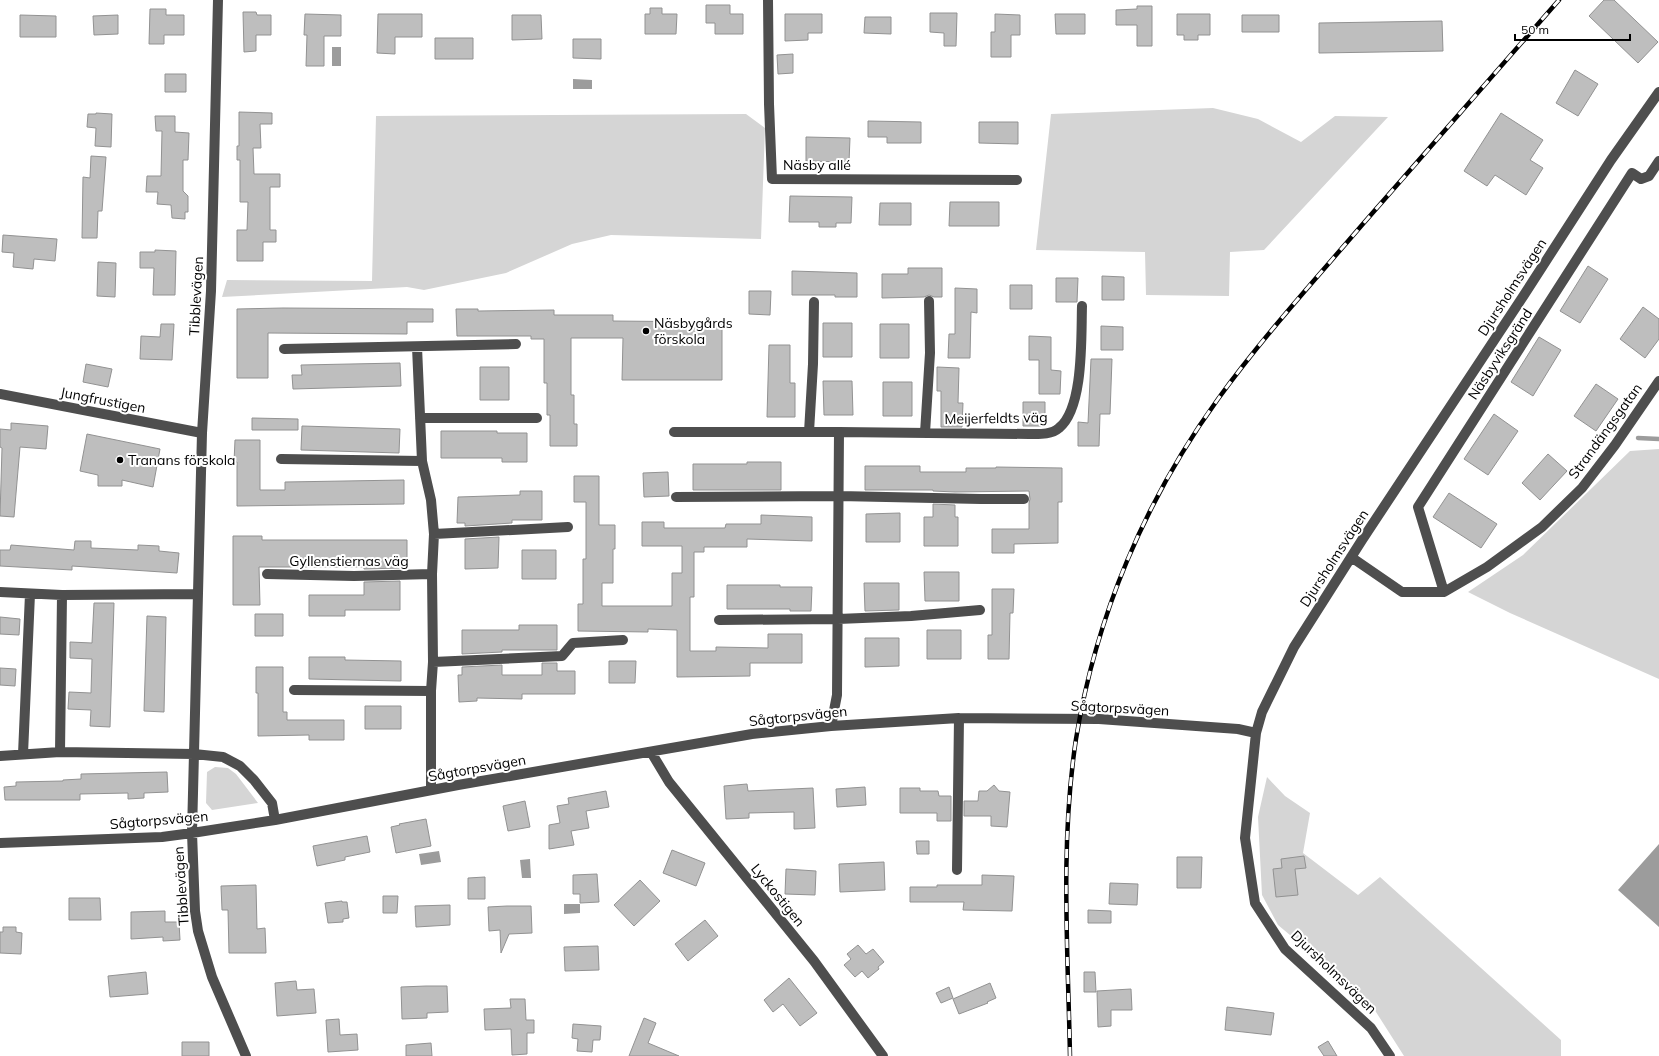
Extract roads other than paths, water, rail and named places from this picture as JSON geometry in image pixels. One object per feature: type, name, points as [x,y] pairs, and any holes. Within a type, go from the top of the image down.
[{"type":"street","name":"Tibblevägen","points":[[218,0],[211,291],[202,433],[192,833],[195,911],[198,931],[212,977],[246,1056]]},
{"type":"street","name":"Näsby allé","points":[[768,0],[769,104],[772,179],[1017,180]]},
{"type":"street","name":"Djursholmsvägen","points":[[1390,1056],[1371,1028],[1285,949],[1255,902],[1245,838],[1256,733],[1262,712],[1294,647],[1351,557],[1616,153],[1659,92]]},
{"type":"street","name":"Näsbyviksgränd","points":[[1444,592],[1418,507],[1632,173],[1642,179],[1649,176],[1659,161]]},
{"type":"street","name":"Meijerfeldts väg","points":[[925,433],[930,354],[929,301]]},
{"type":"street","points":[[810,432],[814,302]]},
{"type":"street","name":"Meijerfeldts väg","points":[[674,432],[1048,433],[1058,429],[1069,415],[1079,385],[1082,306]]},
{"type":"street","points":[[284,349],[516,344]]},
{"type":"street","points":[[416,347],[422,461],[431,500],[434,534],[432,574],[433,662],[431,691],[431,790]]},
{"type":"street","name":"Strandängsgatan","points":[[1351,557],[1402,592],[1444,592],[1488,567],[1542,527],[1582,488],[1615,445],[1659,380]]},
{"type":"street","name":"Jungfrustigen","points":[[0,394],[202,433]]},
{"type":"street","points":[[420,418],[537,418]]},
{"type":"street","points":[[831,726],[837,695],[839,432]]},
{"type":"street","points":[[281,459],[422,461]]},
{"type":"street","points":[[676,497],[839,496],[981,499],[1024,498]]},
{"type":"street","points":[[434,534],[568,527]]},
{"type":"street","name":"Gyllenstiernas väg","points":[[267,574],[354,576],[432,574]]},
{"type":"street","points":[[0,592],[62,595],[198,594]]},
{"type":"street","points":[[23,754],[30,594]]},
{"type":"street","points":[[60,752],[62,595]]},
{"type":"street","points":[[719,620],[838,619],[911,616],[980,610]]},
{"type":"street","points":[[433,662],[562,656],[573,643],[623,640]]},
{"type":"street","points":[[294,690],[431,691]]},
{"type":"street","points":[[957,870],[959,718]]},
{"type":"street","name":"Sågtorpsvägen","points":[[0,843],[162,837],[192,833],[275,820],[431,790],[752,734],[831,726],[959,718],[1099,719],[1238,729],[1256,733]]},
{"type":"street","points":[[0,756],[60,752],[194,754],[223,757],[240,766],[254,780],[272,804],[275,820]]},
{"type":"street","name":"Lyckostigen","points":[[651,752],[669,782],[814,961],[883,1056]]},
{"type":"waterway","points":[[1638,438],[1659,439]]},
{"type":"railway","points":[[1070,1056],[1066,898],[1068,818],[1076,739],[1096,648],[1110,604],[1146,519],[1168,477],[1192,438],[1218,399],[1252,354],[1288,310],[1559,0]]},
{"type":"place","name":"Näsbygårds förskola","points":[[646,331]]},
{"type":"place","name":"Tranans förskola","points":[[120,460]]}]
